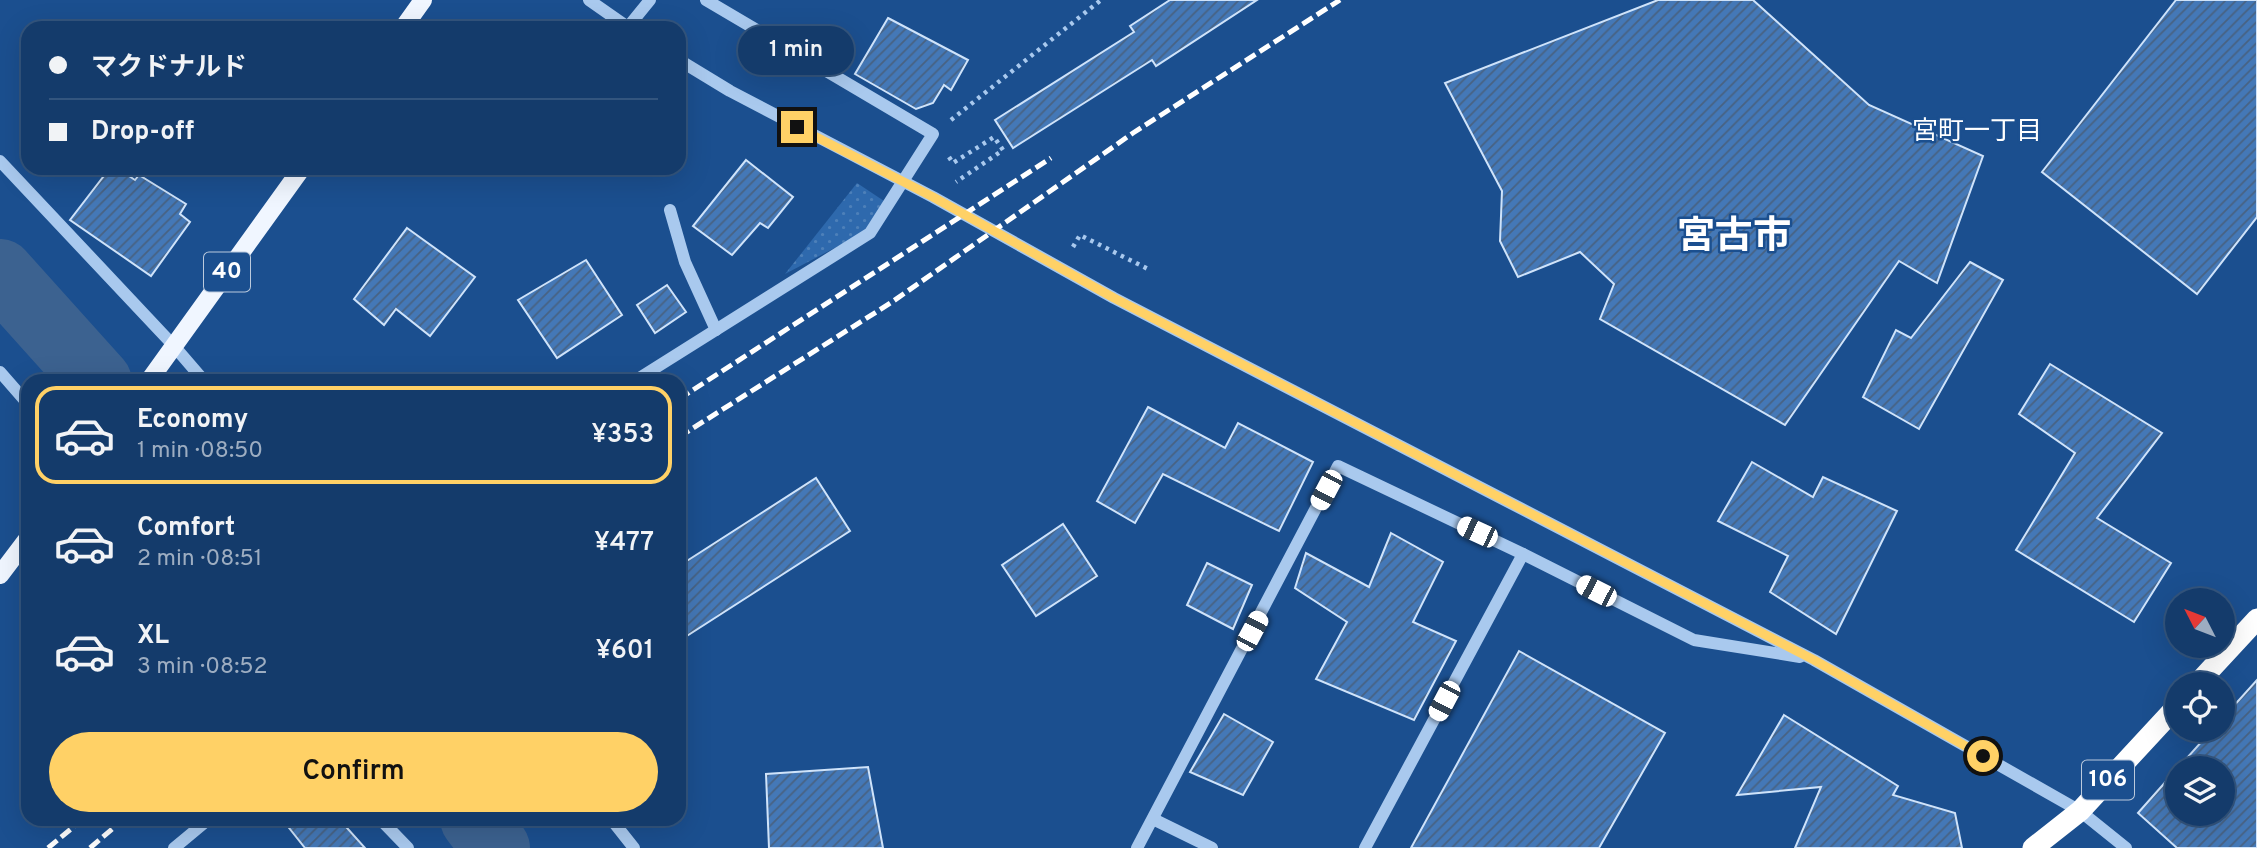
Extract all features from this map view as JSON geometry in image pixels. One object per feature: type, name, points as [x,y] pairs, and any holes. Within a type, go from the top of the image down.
[{"type":"highway","points":[[2208,672],[2257,620]]},
{"type":"highway","name":"106","points":[[2033,848],[2080,811],[2165,719]]},
{"type":"main road","points":[[407,21],[423,0]]},
{"type":"main road","name":"40","points":[[154,374],[297,175]]},
{"type":"main road","points":[[0,575],[21,547]]},
{"type":"street","points":[[589,0],[619,21]]},
{"type":"street","points":[[634,21],[650,0]]},
{"type":"street","points":[[646,374],[870,233],[933,134],[706,0]]},
{"type":"street","points":[[686,65],[730,91],[933,197],[1114,298],[1814,660],[2080,811],[2126,848]]},
{"type":"street","points":[[0,161],[198,374]]},
{"type":"street","points":[[670,210],[685,262],[716,330]]},
{"type":"street","points":[[0,372],[21,396]]},
{"type":"street","points":[[1137,848],[1338,466],[1523,554],[1694,640],[1814,660]]},
{"type":"street","points":[[1365,848],[1523,554]]},
{"type":"street","points":[[1153,819],[1212,848]]},
{"type":"street","points":[[174,848],[201,826]]},
{"type":"street","points":[[387,826],[408,848]]},
{"type":"street","points":[[617,826],[634,848]]},
{"type":"path","points":[[933,197],[1003,150],[994,137],[953,163],[933,134],[1101,0]]},
{"type":"shaded area","points":[[857,183],[884,201],[865,232],[785,274]]},
{"type":"building","points":[[1170,0],[1257,0],[1156,66],[1152,60],[1013,148],[995,120],[1134,32],[1130,26]]},
{"type":"building","points":[[1658,0],[1753,0],[1869,105],[1983,156],[1937,283],[1899,261],[1785,425],[1600,319],[1614,284],[1580,252],[1518,277],[1500,241],[1502,191],[1445,83]]},
{"type":"building","points":[[2176,0],[2257,0],[2257,217],[2197,294],[2042,172]]},
{"type":"building","points":[[888,18],[968,60],[951,90],[944,85],[933,103],[916,109],[855,74]]},
{"type":"building","points":[[746,160],[793,197],[768,228],[760,223],[732,255],[693,226]]},
{"type":"building","points":[[105,175],[128,175],[135,180],[139,175],[186,204],[180,214],[190,222],[151,276],[70,220]]},
{"type":"building","points":[[407,228],[475,277],[430,336],[396,309],[384,325],[354,299]]},
{"type":"building","points":[[586,260],[622,315],[557,358],[518,300]]},
{"type":"building","points":[[1970,262],[2003,280],[1919,429],[1863,397],[1896,330],[1911,338]]},
{"type":"building","points":[[667,285],[686,312],[655,333],[637,305]]},
{"type":"building","points":[[2050,364],[2162,433],[2097,518],[2171,563],[2134,622],[2016,550],[2075,453],[2019,414]]},
{"type":"building","points":[[1148,407],[1225,448],[1238,423],[1313,462],[1279,531],[1163,474],[1135,523],[1097,501]]},
{"type":"building","points":[[1752,462],[1813,497],[1823,477],[1897,511],[1836,634],[1770,592],[1788,556],[1718,521]]},
{"type":"building","points":[[816,478],[850,531],[686,636],[686,562]]},
{"type":"building","points":[[1063,524],[1097,576],[1036,616],[1002,565]]},
{"type":"building","points":[[1391,533],[1443,562],[1413,622],[1456,641],[1414,720],[1316,679],[1347,622],[1295,588],[1306,553],[1369,587]]},
{"type":"building","points":[[1207,563],[1252,585],[1233,629],[1187,605]]},
{"type":"building","points":[[1519,651],[1665,733],[1599,848],[1411,848]]},
{"type":"building","points":[[2257,680],[2257,848],[2177,848],[2138,813],[2165,783],[2165,826],[2235,826],[2235,756],[2189,756],[2201,742],[2235,742],[2235,705]]},
{"type":"building","points":[[1224,714],[1273,742],[1243,795],[1190,772]]},
{"type":"building","points":[[1784,715],[1898,786],[1893,795],[1955,813],[1962,848],[1795,848],[1821,787],[1737,795]]},
{"type":"building","points":[[868,767],[883,848],[769,848],[766,774]]},
{"type":"building","points":[[288,826],[345,826],[365,848],[305,848]]},
{"type":"waterway","points":[[0,273],[91,374]]},
{"type":"waterway","points":[[479,826],[496,848]]},
{"type":"railway","points":[[686,433],[892,302],[1133,133],[1340,0]]},
{"type":"railway","points":[[686,394],[1051,158]]},
{"type":"railway","points":[[48,848],[75,826]]},
{"type":"railway","points":[[90,848],[116,826]]},
{"type":"district","name":"宮町一丁目","points":[[1977,132]]},
{"type":"district","name":"宮古市","points":[[1734,238]]},
{"type":"route","points":[[797,127],[933,197],[1114,298],[1814,660],[1983,756]]}]
